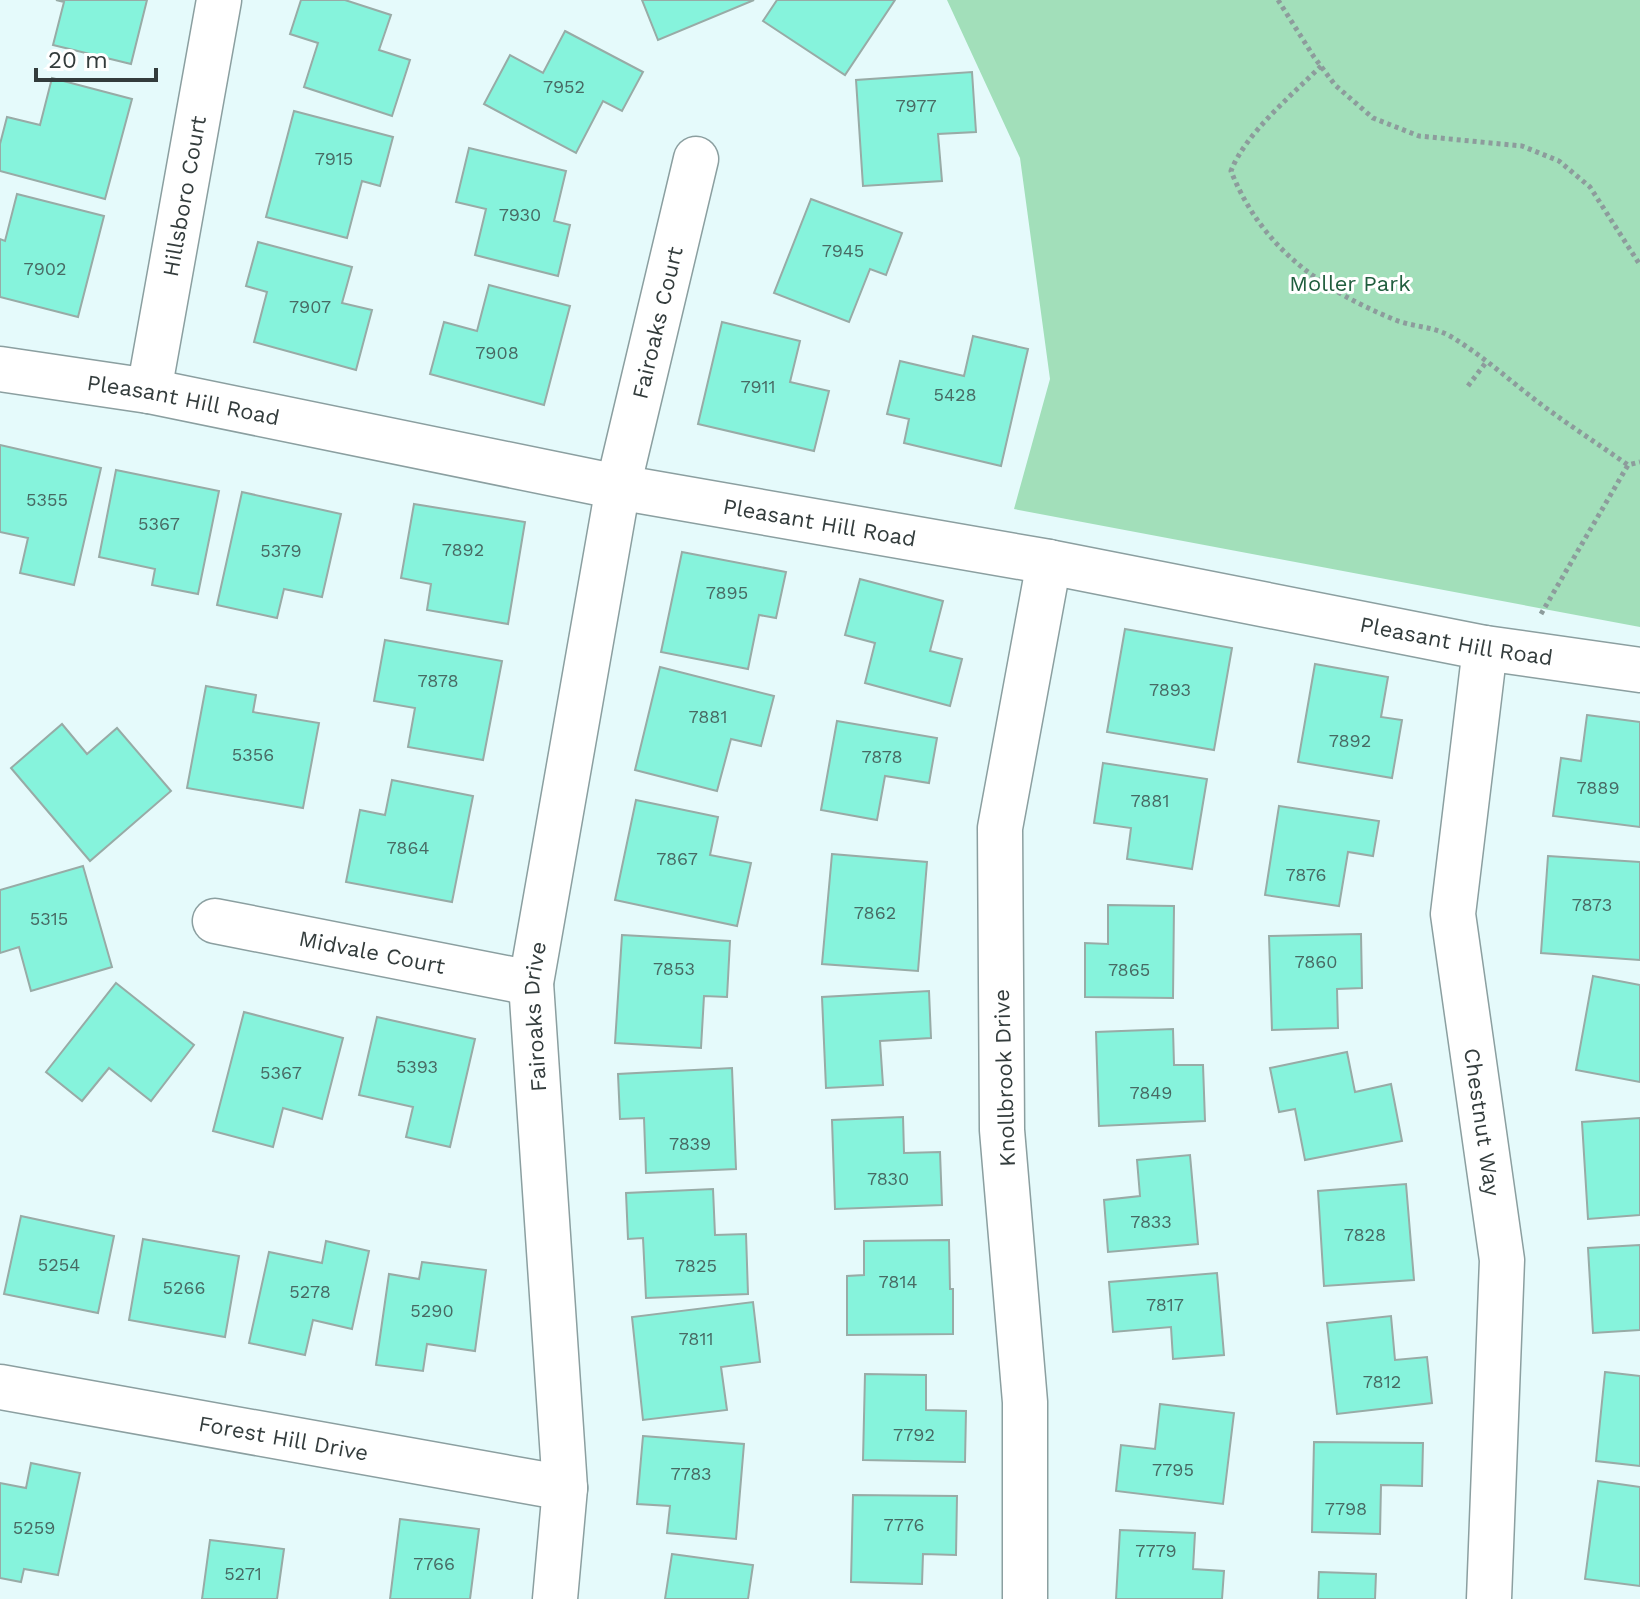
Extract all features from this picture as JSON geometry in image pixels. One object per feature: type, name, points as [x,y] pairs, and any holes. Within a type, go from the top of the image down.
[{"type":"street","name":"Hillsboro Court","points":[[149,391],[219,0]]},
{"type":"street","name":"Fairoaks Court","points":[[618,487],[696,159]]},
{"type":"street","name":"Pleasant Hill Road","points":[[0,369],[149,391],[618,487],[1049,562],[1502,651],[1640,670]]},
{"type":"street","name":"Fairoaks Drive","points":[[555,1599],[565,1488],[531,983],[618,487]]},
{"type":"street","name":"Knollbrook Drive","points":[[1025,1599],[1025,1402],[1002,1130],[1000,828],[1049,562]]},
{"type":"street","name":"Chestnut Way","points":[[1489,1599],[1502,1260],[1453,914],[1502,651]]},
{"type":"street","name":"Midvale Court","points":[[215,921],[531,983]]},
{"type":"street","name":"Forest Hill Drive","points":[[0,1387],[565,1488]]},
{"type":"path","points":[[1278,0],[1335,85],[1373,118],[1419,136],[1522,146],[1559,161],[1590,187],[1640,265]]},
{"type":"path","points":[[1321,66],[1256,133],[1236,158],[1231,171],[1237,186],[1280,249],[1330,288],[1401,322],[1440,330],[1475,351],[1542,404],[1628,465]]},
{"type":"path","points":[[1468,386],[1487,361]]},
{"type":"path","points":[[1502,651],[1628,465],[1640,462]]},
{"type":"green space","name":"Moller Park","points":[[947,0],[1640,0],[1640,627],[1014,509],[1050,379],[1020,158]]},
{"type":"building","points":[[56,0],[147,0],[131,64],[53,45],[64,2]]},
{"type":"building","points":[[301,0],[345,0],[391,15],[379,50],[410,60],[392,116],[304,87],[318,43],[290,34]]},
{"type":"building","points":[[642,0],[754,0],[658,40]]},
{"type":"building","points":[[777,0],[895,0],[845,75],[763,21]]},
{"type":"building","points":[[565,31],[643,72],[622,111],[603,101],[576,153],[484,104],[510,55],[543,73]]},
{"type":"building","points":[[972,72],[976,132],[938,134],[942,181],[863,186],[856,80]]},
{"type":"building","points":[[52,78],[132,99],[105,199],[0,171],[0,144],[7,117],[40,125]]},
{"type":"building","points":[[294,111],[393,137],[380,186],[362,181],[347,238],[266,217]]},
{"type":"building","points":[[469,148],[566,171],[554,221],[570,225],[558,276],[475,255],[486,209],[456,202]]},
{"type":"building","points":[[17,194],[104,216],[78,317],[0,297],[0,239],[5,241]]},
{"type":"building","points":[[811,199],[902,233],[886,275],[870,269],[849,322],[774,293]]},
{"type":"building","points":[[258,242],[352,267],[342,303],[372,310],[356,370],[254,342],[267,292],[246,286]]},
{"type":"building","points":[[489,285],[570,306],[544,405],[430,374],[444,322],[477,331]]},
{"type":"building","points":[[722,322],[800,341],[790,382],[829,391],[814,451],[698,424]]},
{"type":"building","points":[[973,336],[1028,349],[1001,466],[904,443],[909,419],[887,414],[900,361],[964,376]]},
{"type":"building","points":[[0,445],[101,468],[74,585],[20,573],[28,538],[0,532]]},
{"type":"building","points":[[116,470],[219,491],[198,594],[152,585],[155,569],[99,557]]},
{"type":"building","points":[[242,492],[341,514],[322,597],[284,589],[277,618],[217,605]]},
{"type":"building","points":[[414,504],[525,522],[508,624],[427,610],[431,584],[401,578]]},
{"type":"building","points":[[682,552],[786,572],[776,618],[759,615],[748,669],[661,652]]},
{"type":"building","points":[[860,579],[943,601],[930,651],[962,659],[950,706],[865,683],[875,643],[845,635]]},
{"type":"building","points":[[1125,629],[1232,648],[1214,750],[1107,732]]},
{"type":"building","points":[[385,640],[502,661],[483,760],[408,747],[415,708],[374,701]]},
{"type":"building","points":[[1315,664],[1388,677],[1381,717],[1402,720],[1392,778],[1298,762]]},
{"type":"building","points":[[660,667],[774,696],[761,746],[731,739],[717,791],[635,770]]},
{"type":"building","points":[[206,686],[256,695],[253,712],[319,723],[303,808],[187,788]]},
{"type":"building","points":[[1587,715],[1640,722],[1640,827],[1553,816],[1561,758],[1581,761]]},
{"type":"building","points":[[837,721],[937,738],[929,783],[885,776],[877,820],[821,810]]},
{"type":"building","points":[[62,724],[87,754],[117,728],[171,791],[90,861],[11,768]]},
{"type":"building","points":[[1103,763],[1207,779],[1192,869],[1127,859],[1131,828],[1094,823]]},
{"type":"building","points":[[392,780],[473,796],[452,902],[346,882],[360,810],[385,815]]},
{"type":"building","points":[[636,800],[718,817],[710,855],[751,863],[737,926],[615,900]]},
{"type":"building","points":[[1279,806],[1379,821],[1373,856],[1348,852],[1339,906],[1265,895]]},
{"type":"building","points":[[832,854],[927,862],[918,971],[822,964]]},
{"type":"building","points":[[1548,856],[1640,862],[1640,960],[1541,953]]},
{"type":"building","points":[[83,866],[112,967],[31,991],[19,947],[0,953],[0,890]]},
{"type":"building","points":[[1108,905],[1174,906],[1173,998],[1085,997],[1085,943],[1108,944]]},
{"type":"building","points":[[1361,934],[1362,988],[1337,989],[1338,1028],[1272,1030],[1269,936]]},
{"type":"building","points":[[622,935],[730,941],[727,997],[704,996],[701,1048],[615,1043]]},
{"type":"building","points":[[1593,976],[1640,985],[1640,1082],[1576,1070]]},
{"type":"building","points":[[116,983],[194,1045],[151,1101],[109,1068],[82,1101],[46,1072]]},
{"type":"building","points":[[929,991],[931,1038],[880,1041],[883,1085],[826,1088],[822,997]]},
{"type":"building","points":[[244,1012],[343,1038],[322,1119],[283,1108],[273,1147],[213,1131]]},
{"type":"building","points":[[377,1017],[475,1039],[450,1147],[406,1137],[413,1107],[359,1095]]},
{"type":"building","points":[[1173,1029],[1174,1065],[1203,1065],[1205,1121],[1099,1126],[1096,1032]]},
{"type":"building","points":[[1347,1052],[1355,1092],[1391,1084],[1402,1141],[1305,1160],[1295,1109],[1279,1112],[1270,1068]]},
{"type":"building","points":[[732,1068],[736,1169],[646,1173],[644,1118],[620,1119],[618,1074]]},
{"type":"building","points":[[903,1117],[904,1153],[940,1152],[942,1205],[835,1209],[832,1120]]},
{"type":"building","points":[[1640,1118],[1640,1215],[1588,1219],[1582,1122]]},
{"type":"building","points":[[1190,1155],[1198,1244],[1108,1252],[1104,1200],[1140,1196],[1137,1160]]},
{"type":"building","points":[[1406,1184],[1414,1280],[1324,1286],[1318,1191]]},
{"type":"building","points":[[713,1189],[715,1235],[746,1234],[748,1294],[646,1298],[643,1238],[628,1239],[626,1193]]},
{"type":"building","points":[[21,1216],[114,1236],[98,1313],[4,1294]]},
{"type":"building","points":[[143,1239],[239,1256],[225,1337],[129,1320]]},
{"type":"building","points":[[949,1240],[953,1334],[847,1335],[847,1276],[864,1275],[864,1241]]},
{"type":"building","points":[[326,1241],[369,1251],[352,1329],[313,1320],[305,1355],[249,1343],[269,1252],[322,1263]]},
{"type":"building","points":[[1640,1245],[1640,1330],[1593,1333],[1588,1248]]},
{"type":"building","points":[[422,1262],[486,1270],[475,1351],[427,1344],[423,1371],[376,1365],[389,1274],[419,1279]]},
{"type":"building","points":[[1217,1273],[1224,1355],[1173,1359],[1171,1327],[1113,1332],[1109,1282]]},
{"type":"building","points":[[753,1302],[760,1362],[721,1367],[727,1410],[643,1420],[632,1317]]},
{"type":"building","points":[[1391,1316],[1395,1360],[1427,1357],[1432,1403],[1337,1414],[1327,1323]]},
{"type":"building","points":[[1605,1372],[1640,1376],[1640,1466],[1596,1461]]},
{"type":"building","points":[[865,1374],[926,1375],[926,1410],[966,1411],[965,1462],[863,1460]]},
{"type":"building","points":[[1160,1404],[1234,1413],[1223,1504],[1116,1491],[1121,1445],[1155,1449]]},
{"type":"building","points":[[643,1436],[744,1444],[736,1539],[667,1533],[670,1506],[637,1504]]},
{"type":"building","points":[[1314,1442],[1423,1443],[1422,1486],[1381,1485],[1380,1534],[1312,1532]]},
{"type":"building","points":[[31,1463],[80,1473],[58,1575],[24,1569],[21,1582],[0,1578],[0,1483],[26,1488]]},
{"type":"building","points":[[1598,1481],[1640,1487],[1640,1586],[1585,1579]]},
{"type":"building","points":[[853,1495],[957,1496],[956,1555],[923,1554],[922,1584],[851,1582]]},
{"type":"building","points":[[400,1519],[479,1529],[470,1599],[390,1599]]},
{"type":"building","points":[[1120,1530],[1195,1533],[1193,1569],[1224,1571],[1222,1599],[1116,1599]]},
{"type":"building","points":[[210,1540],[284,1549],[277,1599],[202,1599]]},
{"type":"building","points":[[672,1554],[753,1565],[748,1599],[665,1599]]},
{"type":"building","points":[[1319,1572],[1376,1574],[1375,1599],[1318,1599]]}]
